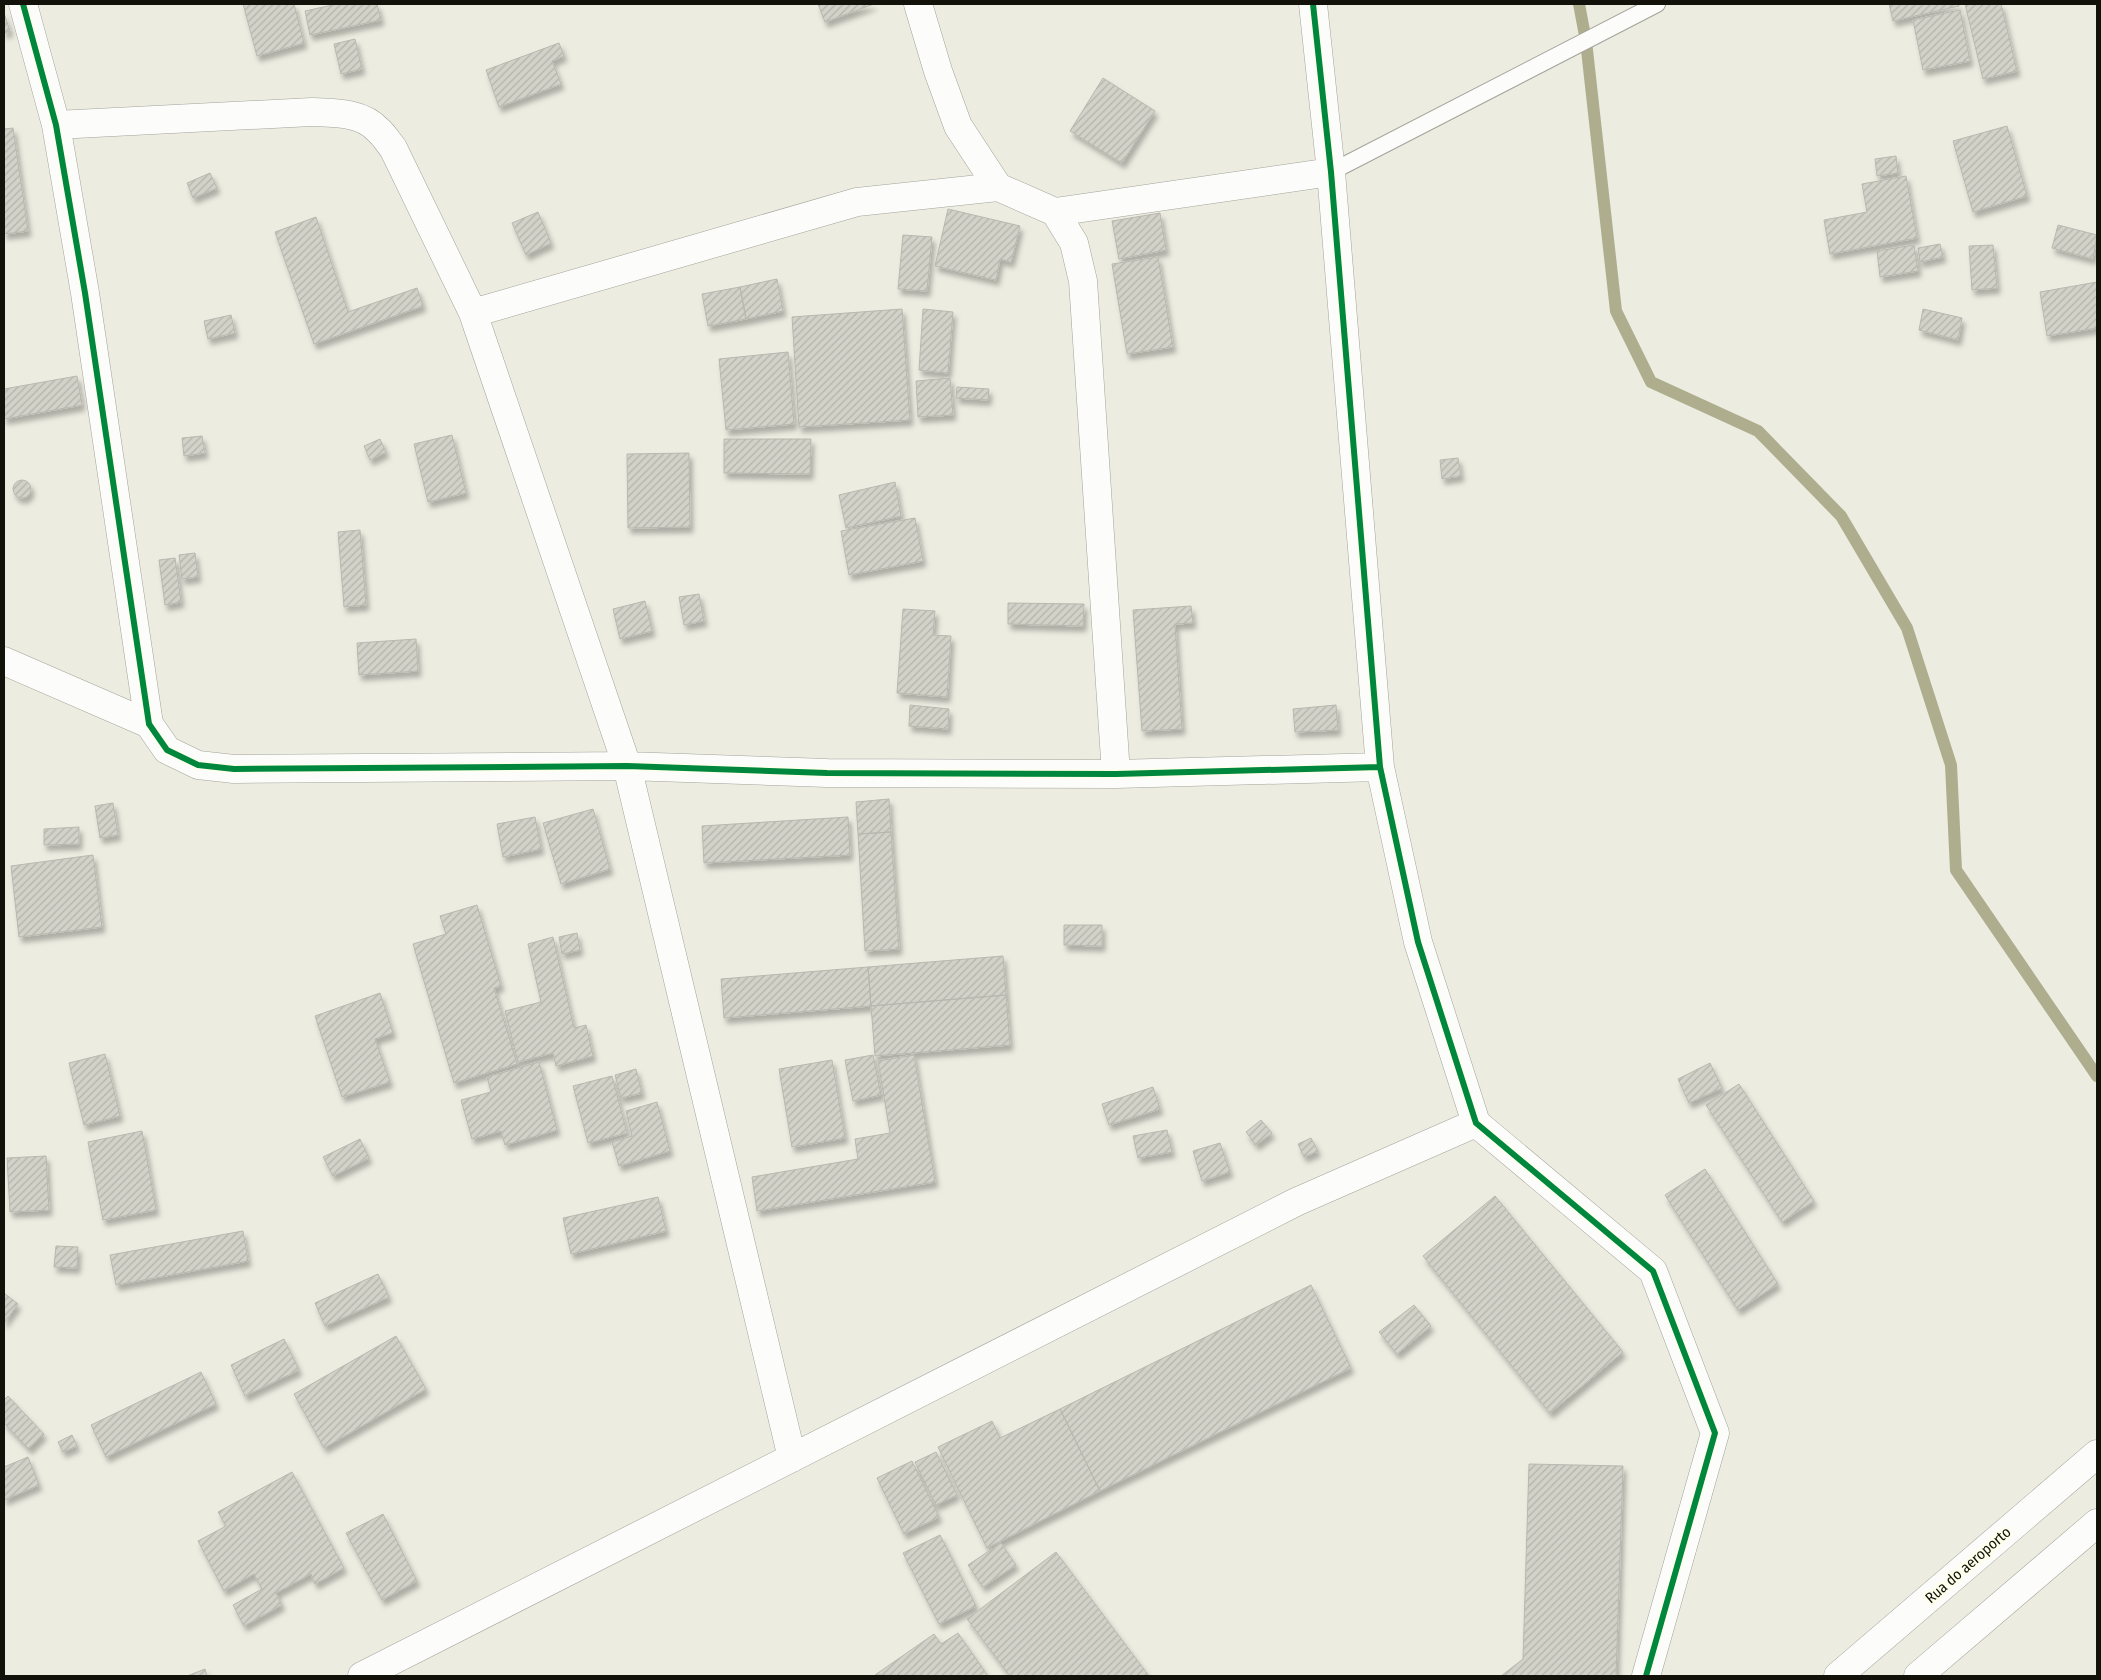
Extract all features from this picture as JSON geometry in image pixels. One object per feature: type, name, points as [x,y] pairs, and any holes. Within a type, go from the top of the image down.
[{"type":"street","points":[[23,4],[56,125],[85,293],[149,724],[168,750],[198,764],[234,769],[627,766],[827,773],[1116,774],[1380,767]]},
{"type":"street","points":[[918,4],[938,71],[958,126],[998,187]]},
{"type":"street","points":[[1313,4],[1331,172],[1380,767],[1418,942],[1476,1123],[1653,1271],[1715,1433],[1646,1676]]},
{"type":"street","points":[[56,125],[312,112],[333,113],[358,117],[377,128],[393,148],[473,313],[627,766],[792,1458]]},
{"type":"street","points":[[473,313],[857,202],[998,187],[1055,212],[1331,172]]},
{"type":"street","points":[[1055,212],[1074,243],[1083,281],[1116,774]]},
{"type":"street","points":[[4,661],[149,724]]},
{"type":"street","points":[[362,1676],[1296,1202],[1476,1123]]},
{"type":"street","name":"Rua do aeroporto","points":[[1838,1676],[2097,1454]]},
{"type":"street","points":[[1918,1676],[2097,1523]]},
{"type":"lane","points":[[1331,172],[1657,4]]},
{"type":"building","points":[[243,4],[294,4],[304,43],[257,56]]},
{"type":"building","points":[[337,4],[377,4],[381,20],[310,35],[305,11]]},
{"type":"building","points":[[818,4],[874,4],[825,22]]},
{"type":"building","points":[[1889,4],[1959,4],[1959,6],[1893,21]]},
{"type":"building","points":[[1965,4],[2001,4],[2017,71],[1983,79]]},
{"type":"building","points":[[1960,10],[1970,61],[1923,70],[1913,20]]},
{"type":"building","points":[[4,13],[10,31],[4,33]]},
{"type":"building","points":[[355,39],[362,69],[341,74],[334,44]]},
{"type":"building","points":[[559,43],[564,56],[552,61],[561,84],[499,107],[486,70]]},
{"type":"building","points":[[1103,78],[1155,111],[1122,163],[1070,131]]},
{"type":"building","points":[[2007,126],[2027,196],[1973,212],[1953,141]]},
{"type":"building","points":[[13,128],[28,231],[4,234],[4,129]]},
{"type":"building","points":[[1896,156],[1898,173],[1877,176],[1875,159]]},
{"type":"building","points":[[210,173],[217,188],[193,198],[187,183]]},
{"type":"building","points":[[1906,176],[1917,238],[1830,254],[1824,220],[1867,212],[1862,184]]},
{"type":"building","points":[[948,209],[1020,226],[1011,262],[1000,259],[996,280],[935,266]]},
{"type":"building","points":[[538,212],[551,243],[526,255],[512,223]]},
{"type":"building","points":[[1160,213],[1166,250],[1119,259],[1112,221]]},
{"type":"building","points":[[316,217],[348,312],[417,288],[423,306],[314,344],[275,232]]},
{"type":"building","points":[[2058,225],[2097,235],[2093,259],[2052,248]]},
{"type":"building","points":[[903,235],[932,237],[927,291],[898,289]]},
{"type":"building","points":[[1940,244],[1943,257],[1920,262],[1918,248]]},
{"type":"building","points":[[1914,245],[1918,271],[1880,277],[1877,251]]},
{"type":"building","points":[[1993,245],[1997,288],[1972,290],[1969,246]]},
{"type":"building","points":[[1158,257],[1173,347],[1127,354],[1112,264]]},
{"type":"building","points":[[777,279],[783,311],[746,319],[740,287]]},
{"type":"building","points":[[2097,282],[2097,328],[2047,336],[2040,292]]},
{"type":"building","points":[[740,287],[746,319],[708,326],[702,294]]},
{"type":"building","points":[[902,309],[910,420],[799,427],[792,317]]},
{"type":"building","points":[[923,309],[953,312],[948,373],[919,370]]},
{"type":"building","points":[[1923,309],[1962,318],[1958,340],[1919,330]]},
{"type":"building","points":[[231,315],[235,333],[208,339],[204,321]]},
{"type":"building","points":[[788,352],[794,424],[726,430],[719,359]]},
{"type":"building","points":[[77,376],[82,405],[4,419],[4,389]]},
{"type":"building","points":[[950,378],[953,415],[918,417],[916,381]]},
{"type":"building","points":[[957,387],[989,389],[988,400],[956,398]]},
{"type":"building","points":[[452,435],[466,493],[428,502],[414,444]]},
{"type":"building","points":[[202,436],[205,453],[184,456],[182,438]]},
{"type":"building","points":[[380,439],[386,452],[370,460],[364,446]]},
{"type":"building","points":[[724,439],[811,439],[810,474],[724,473]]},
{"type":"building","points":[[689,453],[690,527],[628,528],[627,454]]},
{"type":"building","points":[[1458,458],[1461,476],[1442,479],[1440,460]]},
{"type":"building","points":[[18,480],[26,480],[31,485],[29,496],[18,498],[13,493],[13,485]]},
{"type":"building","points":[[895,482],[901,516],[846,528],[839,495]]},
{"type":"building","points":[[915,518],[923,561],[849,575],[841,531]]},
{"type":"building","points":[[360,530],[366,605],[344,607],[338,532]]},
{"type":"building","points":[[195,553],[198,577],[182,579],[179,555]]},
{"type":"building","points":[[175,558],[181,602],[165,605],[159,560]]},
{"type":"building","points":[[699,594],[704,621],[684,625],[679,597]]},
{"type":"building","points":[[645,601],[652,631],[620,639],[613,609]]},
{"type":"building","points":[[1008,603],[1084,604],[1083,626],[1008,624]]},
{"type":"building","points":[[1191,606],[1193,623],[1175,624],[1182,729],[1142,731],[1133,610]]},
{"type":"building","points":[[903,609],[935,611],[933,635],[951,636],[947,697],[897,693]]},
{"type":"building","points":[[416,639],[418,671],[359,675],[357,643]]},
{"type":"building","points":[[910,705],[949,709],[948,729],[909,726]]},
{"type":"building","points":[[1336,705],[1338,730],[1295,732],[1293,709]]},
{"type":"building","points":[[889,799],[891,832],[858,834],[856,802]]},
{"type":"building","points":[[113,803],[118,835],[100,838],[95,806]]},
{"type":"building","points":[[593,809],[610,869],[561,884],[543,823]]},
{"type":"building","points":[[535,817],[541,849],[503,857],[497,824]]},
{"type":"building","points":[[848,817],[850,855],[704,863],[702,826]]},
{"type":"building","points":[[79,827],[79,844],[44,845],[44,829]]},
{"type":"building","points":[[891,832],[899,949],[865,951],[858,834]]},
{"type":"building","points":[[93,855],[102,927],[19,937],[11,866]]},
{"type":"building","points":[[477,905],[501,986],[494,988],[517,1064],[454,1083],[413,944],[446,934],[440,916]]},
{"type":"building","points":[[1064,925],[1102,925],[1102,946],[1064,945]]},
{"type":"building","points":[[577,933],[580,950],[562,954],[559,937]]},
{"type":"building","points":[[553,937],[574,1028],[586,1025],[593,1056],[556,1066],[553,1053],[518,1062],[505,1011],[541,1002],[528,944]]},
{"type":"building","points":[[1003,956],[1006,995],[871,1006],[868,967]]},
{"type":"building","points":[[868,967],[871,1006],[724,1018],[721,979]]},
{"type":"building","points":[[380,993],[393,1033],[375,1039],[390,1082],[342,1097],[315,1016]]},
{"type":"building","points":[[1006,995],[1010,1045],[875,1056],[871,1006]]},
{"type":"building","points":[[105,1054],[120,1116],[84,1125],[69,1063]]},
{"type":"building","points":[[873,1055],[881,1095],[853,1101],[845,1060]]},
{"type":"building","points":[[914,1055],[935,1182],[757,1211],[752,1177],[858,1159],[855,1139],[890,1133],[878,1061]]},
{"type":"building","points":[[832,1060],[845,1138],[792,1147],[779,1069]]},
{"type":"building","points":[[539,1062],[557,1130],[505,1145],[501,1131],[472,1139],[461,1100],[491,1092],[487,1077]]},
{"type":"building","points":[[1710,1063],[1722,1088],[1689,1103],[1678,1079]]},
{"type":"building","points":[[636,1069],[642,1093],[621,1098],[615,1075]]},
{"type":"building","points":[[612,1076],[627,1133],[588,1143],[573,1086]]},
{"type":"building","points":[[1739,1084],[1814,1201],[1782,1222],[1706,1105]]},
{"type":"building","points":[[1153,1087],[1160,1109],[1109,1125],[1102,1104]]},
{"type":"building","points":[[657,1102],[670,1151],[619,1166],[612,1142],[632,1136],[626,1111]]},
{"type":"building","points":[[1261,1120],[1272,1133],[1256,1145],[1246,1132]]},
{"type":"building","points":[[1167,1130],[1172,1152],[1138,1158],[1133,1136]]},
{"type":"building","points":[[142,1131],[156,1210],[103,1220],[88,1142]]},
{"type":"building","points":[[1311,1138],[1318,1151],[1304,1157],[1298,1144]]},
{"type":"building","points":[[360,1139],[369,1158],[333,1176],[323,1157]]},
{"type":"building","points":[[1220,1143],[1230,1172],[1202,1181],[1193,1151]]},
{"type":"building","points":[[46,1156],[49,1210],[10,1212],[7,1158]]},
{"type":"building","points":[[1705,1169],[1778,1284],[1738,1310],[1665,1195]]},
{"type":"building","points":[[1495,1196],[1623,1352],[1550,1413],[1423,1256]]},
{"type":"building","points":[[658,1197],[666,1231],[571,1254],[563,1218]]},
{"type":"building","points":[[243,1231],[248,1261],[116,1285],[110,1255]]},
{"type":"building","points":[[56,1246],[78,1247],[77,1268],[54,1267]]},
{"type":"building","points":[[378,1274],[389,1297],[325,1326],[315,1303]]},
{"type":"building","points":[[1311,1285],[1351,1368],[1100,1491],[1060,1409]]},
{"type":"building","points":[[4,1293],[18,1304],[4,1323]]},
{"type":"building","points":[[1414,1305],[1431,1326],[1397,1354],[1379,1332]]},
{"type":"building","points":[[396,1336],[426,1389],[324,1448],[294,1394]]},
{"type":"building","points":[[284,1339],[299,1370],[245,1396],[231,1365]]},
{"type":"building","points":[[201,1372],[216,1404],[106,1457],[91,1425]]},
{"type":"building","points":[[8,1396],[44,1434],[29,1449],[4,1423],[4,1400]]},
{"type":"building","points":[[1060,1409],[1100,1491],[987,1548],[938,1447],[992,1421],[1000,1438]]},
{"type":"building","points":[[72,1435],[77,1446],[63,1452],[58,1442]]},
{"type":"building","points":[[936,1452],[957,1495],[936,1505],[915,1462]]},
{"type":"building","points":[[28,1457],[39,1485],[4,1500],[4,1467]]},
{"type":"building","points":[[912,1461],[939,1517],[904,1534],[877,1478]]},
{"type":"building","points":[[1529,1464],[1623,1466],[1616,1676],[1501,1676],[1523,1659]]},
{"type":"building","points":[[292,1472],[344,1568],[315,1584],[311,1574],[276,1593],[282,1605],[244,1626],[233,1605],[262,1589],[254,1574],[224,1591],[198,1541],[226,1526],[218,1512]]},
{"type":"building","points":[[383,1514],[417,1581],[382,1600],[346,1533]]},
{"type":"building","points":[[940,1535],[976,1606],[939,1624],[903,1553]]},
{"type":"building","points":[[1001,1543],[1016,1565],[983,1587],[968,1565]]},
{"type":"building","points":[[1056,1552],[1149,1676],[1010,1676],[967,1619]]},
{"type":"building","points":[[958,1633],[988,1676],[875,1675],[934,1634],[941,1644]]},
{"type":"building","points":[[205,1669],[207,1676],[187,1676]]},
{"type":"waterway","points":[[1579,4],[1586,41],[1616,311],[1651,382],[1758,431],[1841,516],[1907,628],[1951,765],[1956,870],[2097,1076]]},
{"type":"cycle path","points":[[23,4],[56,125],[85,293],[149,724],[167,750],[198,765],[234,769],[627,766],[827,773],[1116,774],[1380,767]]},
{"type":"cycle path","points":[[1313,4],[1331,172],[1380,767],[1418,942],[1476,1123],[1653,1271],[1715,1433],[1646,1676]]}]
